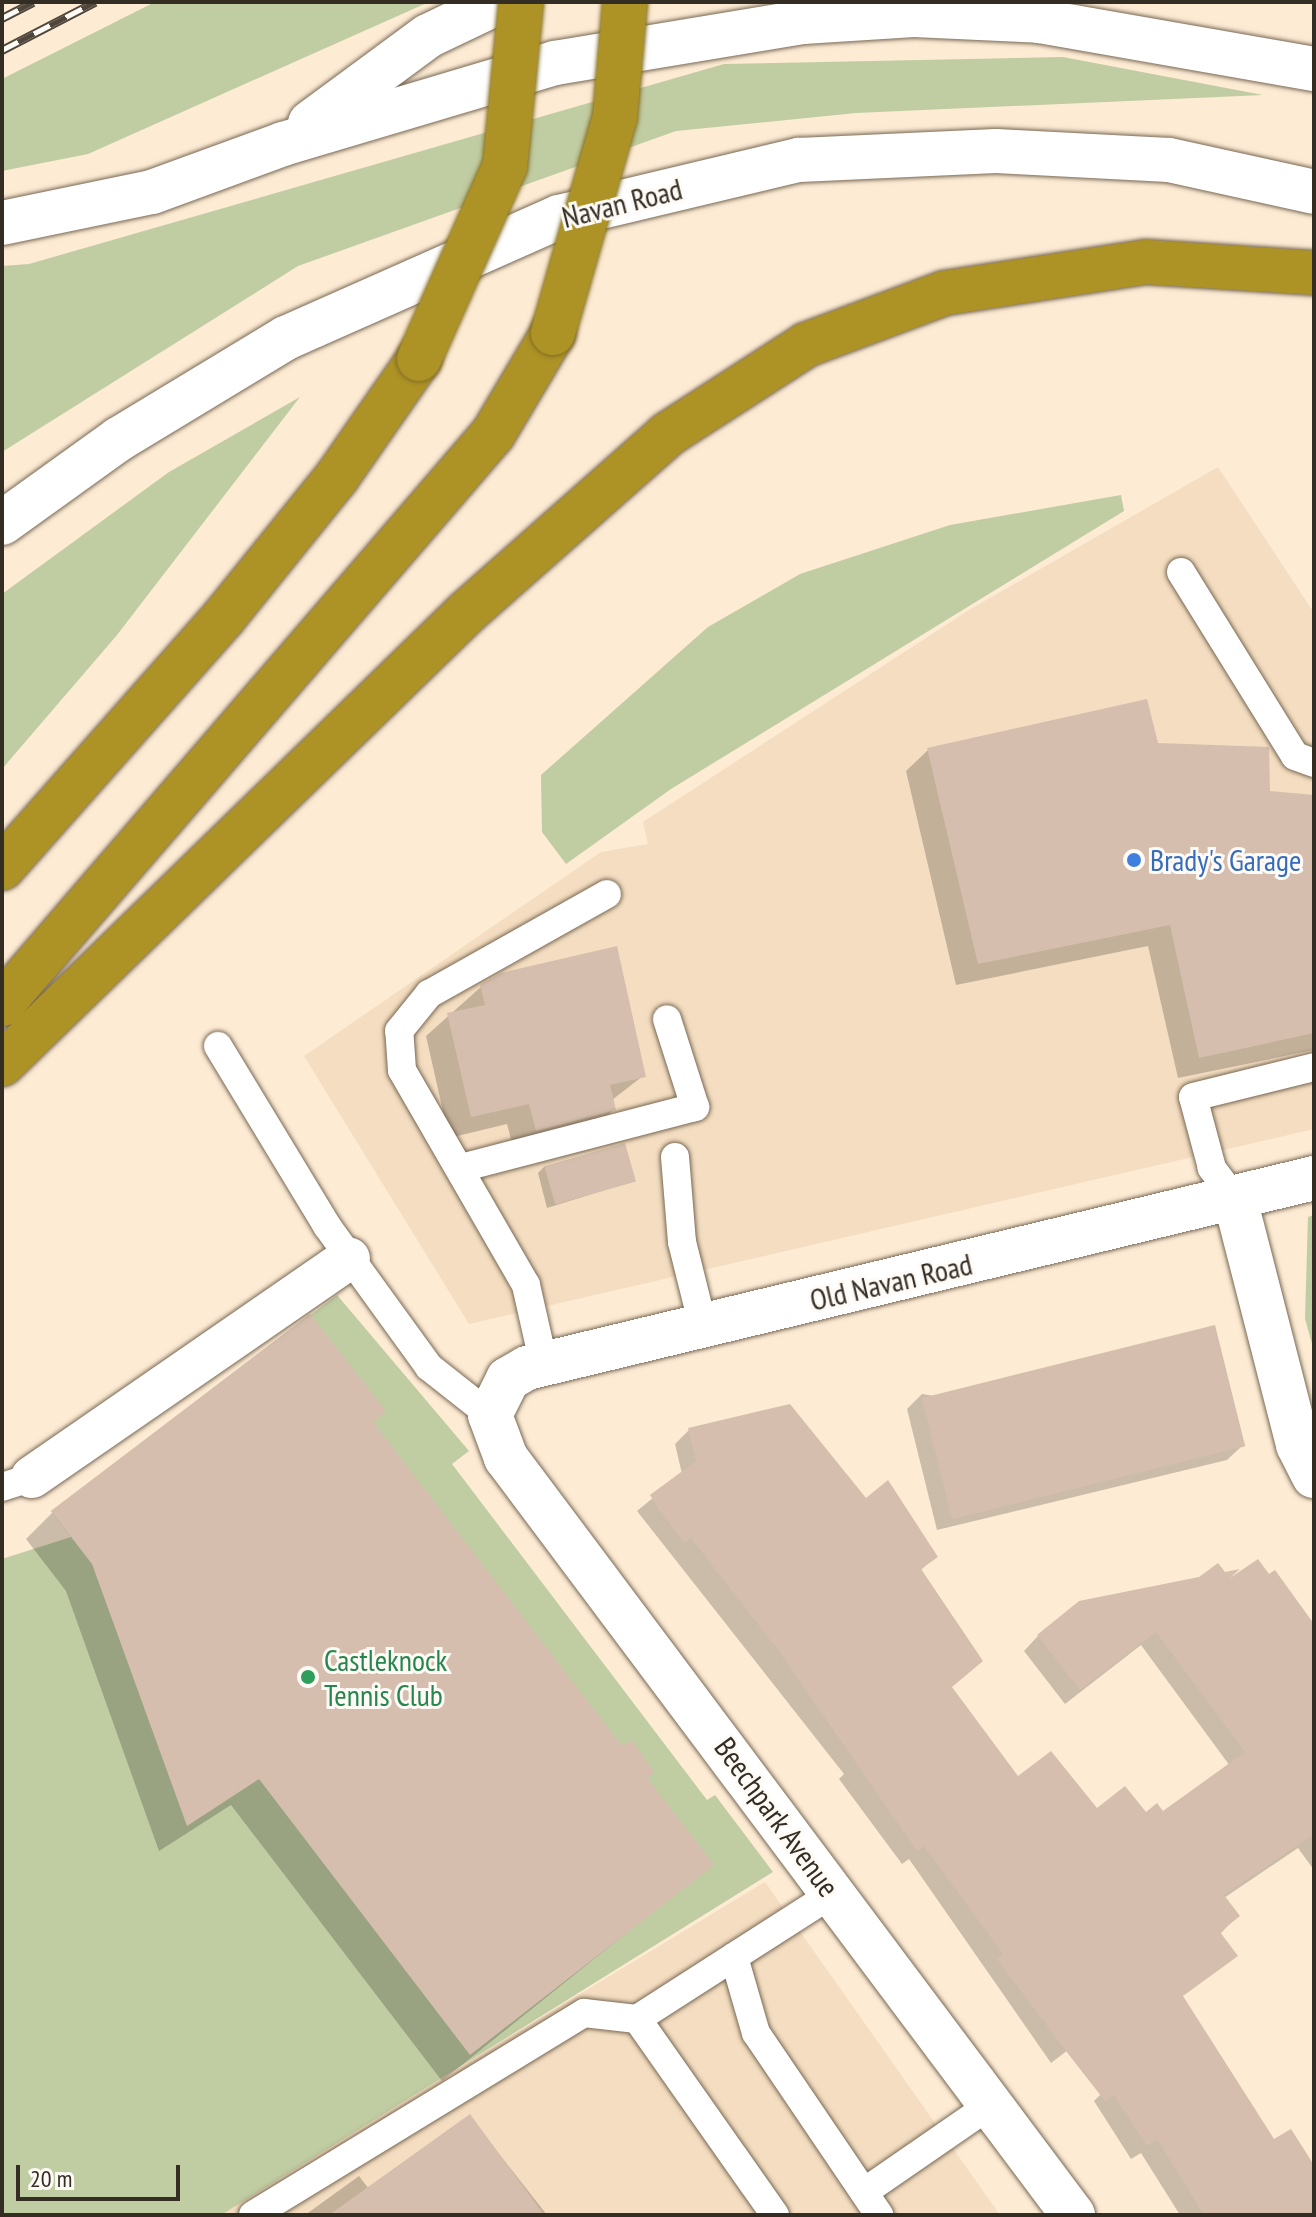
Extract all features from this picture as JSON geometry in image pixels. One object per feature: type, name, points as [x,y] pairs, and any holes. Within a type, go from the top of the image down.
[{"type":"highway","points":[[2,868],[224,617],[337,477],[419,359],[505,166],[521,2]]},
{"type":"highway","points":[[2,1004],[493,434],[553,333],[615,117],[625,2]]},
{"type":"highway","points":[[2,1064],[467,612],[668,434],[806,345],[945,293],[1146,262],[1314,273]]},
{"type":"main road","points":[[283,144],[428,36],[499,2]]},
{"type":"main road","points":[[2,223],[152,192],[283,144],[555,63],[803,22],[914,15],[1039,21],[1314,69]]},
{"type":"main road","name":"Navan Road","points":[[2,523],[119,439],[286,338],[559,217],[799,160],[996,151],[1169,160],[1314,192]]},
{"type":"main road","name":"Old Navan Road","points":[[490,1415],[508,1379],[544,1365],[1314,1178]]},
{"type":"main road","points":[[1235,1199],[1298,1445],[1314,1476]]},
{"type":"main road","name":"Beechpark Avenue","points":[[490,1415],[506,1458],[1073,2215]]},
{"type":"street","points":[[17,1482],[349,1258]]},
{"type":"lane","points":[[1181,572],[1295,756],[1314,763]]},
{"type":"lane","points":[[544,1365],[526,1285],[402,1070],[399,1031],[429,994],[607,894]]},
{"type":"lane","points":[[461,1168],[695,1107],[667,1019]]},
{"type":"lane","points":[[218,1046],[349,1258],[429,1367],[490,1415]]},
{"type":"lane","points":[[1235,1199],[1212,1168],[1193,1097],[1314,1067]]},
{"type":"lane","points":[[675,1157],[682,1242],[703,1326]]},
{"type":"lane","points":[[253,2215],[584,2013],[637,2019],[832,1894]]},
{"type":"lane","points":[[734,1957],[756,2033],[872,2204],[990,2105]]},
{"type":"lane","points":[[637,2019],[775,2215]]},
{"type":"shaded area","points":[[1218,467],[1314,613],[1314,1129],[469,1324],[304,1056],[601,852],[648,844],[643,822],[969,610]]},
{"type":"shaded area","points":[[765,1882],[1000,2215],[221,2215],[349,2134]]},
{"type":"green space","points":[[155,2],[429,2],[88,154],[2,171],[2,79]]},
{"type":"green space","points":[[1063,57],[1263,95],[856,113],[676,131],[298,266],[2,452],[2,266],[29,264],[724,64]]},
{"type":"green space","points":[[300,397],[117,635],[2,769],[2,594],[169,472]]},
{"type":"green space","points":[[1121,495],[1124,511],[671,789],[566,864],[542,832],[541,775],[708,627],[800,574],[950,525]]},
{"type":"green space","points":[[1314,1215],[1314,1351],[1305,1319],[1308,1217]]},
{"type":"green space","name":"Castleknock Tennis Club","points":[[337,1295],[469,1451],[452,1464],[707,1800],[715,1795],[773,1872],[221,2215],[2,2215],[2,1559],[71,1537],[51,1511]]},
{"type":"building","name":"Brady's Garage","points":[[1147,699],[1158,743],[1269,747],[1270,791],[1314,795],[1314,1033],[1199,1058],[1170,925],[978,964],[927,748]]},
{"type":"building","points":[[617,946],[646,1077],[610,1085],[616,1110],[536,1131],[529,1104],[471,1117],[447,1013],[485,1005],[480,985],[501,973]]},
{"type":"building","points":[[625,1143],[636,1181],[555,1205],[544,1166]]},
{"type":"building","points":[[310,1314],[386,1411],[373,1422],[622,1746],[632,1740],[654,1772],[647,1778],[714,1865],[470,2055],[259,1779],[187,1826],[92,1564],[51,1511]]},
{"type":"building","points":[[1215,1325],[1245,1446],[952,1519],[922,1398]]},
{"type":"building","points":[[790,1404],[866,1498],[888,1480],[938,1557],[921,1569],[983,1661],[952,1687],[1018,1776],[1051,1751],[1097,1808],[1125,1786],[1146,1812],[1157,1803],[1163,1811],[1245,1752],[1156,1632],[1080,1690],[1037,1635],[1079,1601],[1199,1577],[1218,1563],[1225,1572],[1240,1569],[1230,1578],[1258,1559],[1269,1574],[1275,1570],[1314,1624],[1314,1834],[1224,1895],[1240,1916],[1220,1932],[1238,1956],[1183,1996],[1274,2139],[1291,2129],[1314,2165],[1314,2215],[1204,2215],[1157,2139],[1147,2146],[1114,2095],[1105,2101],[997,1959],[1003,1954],[924,1846],[917,1851],[778,1650],[691,1538],[684,1543],[658,1508],[650,1495],[696,1461],[688,1428]]},
{"type":"building","points":[[470,2114],[544,2215],[329,2215]]},
{"type":"railway","points":[[2,18],[33,2]]},
{"type":"railway","points":[[2,50],[95,2]]},
{"type":"place","name":"Brady's Garage","points":[[1134,860]]},
{"type":"place","name":"Castleknock Tennis Club","points":[[308,1677]]}]
